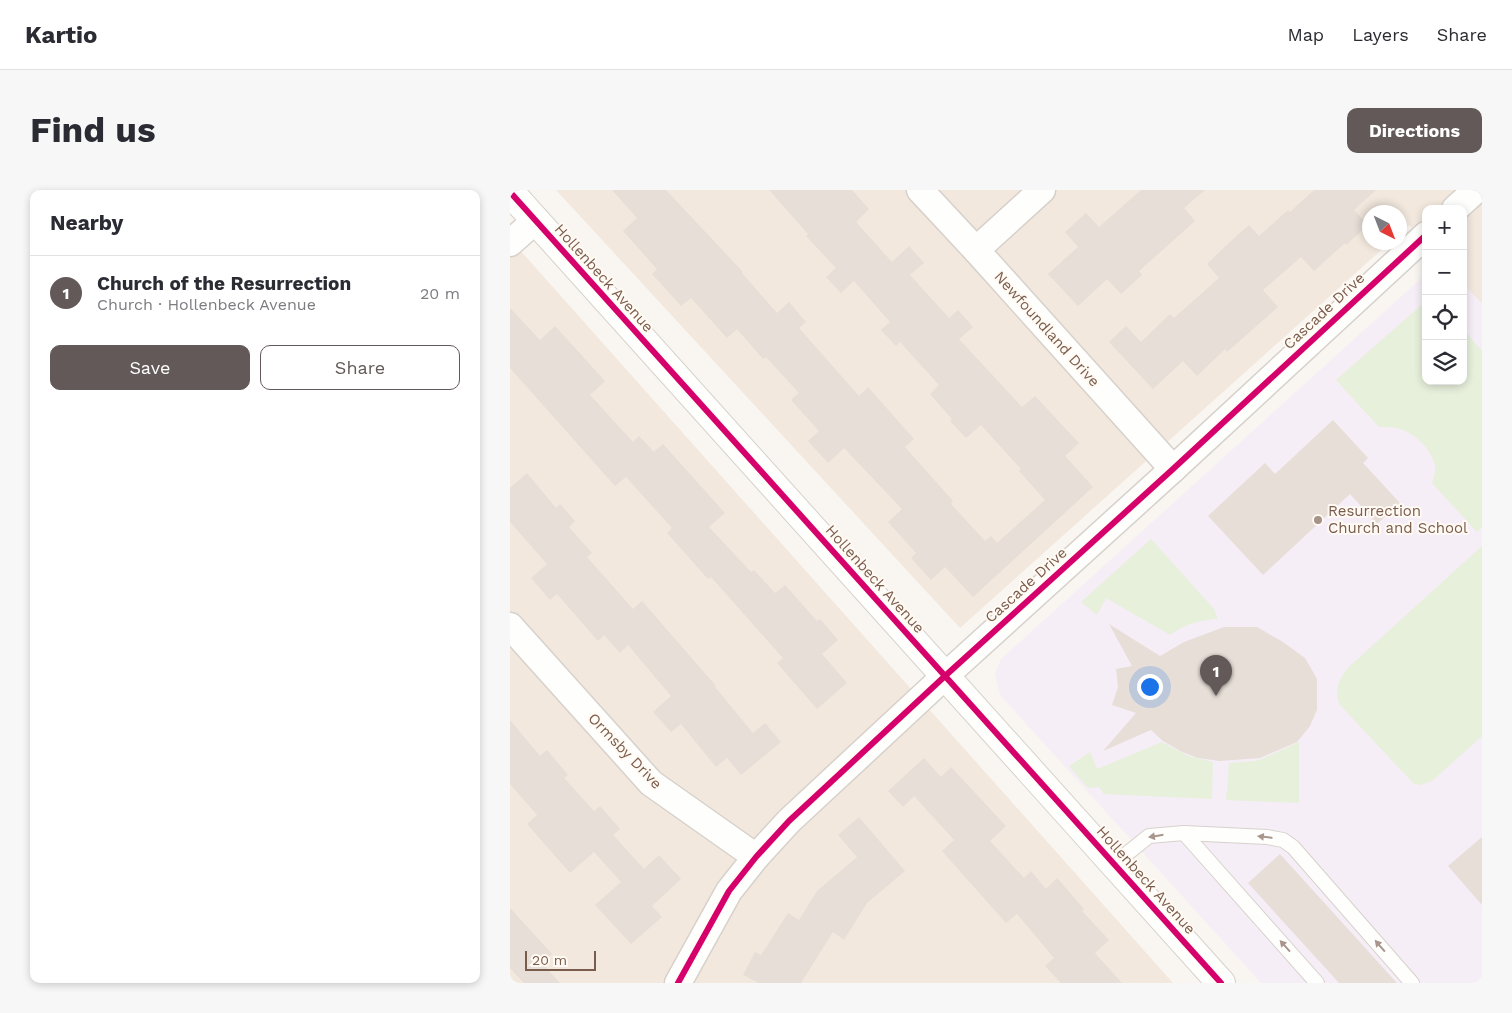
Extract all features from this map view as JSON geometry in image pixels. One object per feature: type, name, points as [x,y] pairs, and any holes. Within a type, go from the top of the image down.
[{"type":"street","name":"Newfoundland Drive","points":[[920,190],[1173,469]]},
{"type":"street","points":[[976,250],[1042,190]]},
{"type":"street","points":[[1459,205],[1476,190]]},
{"type":"street","name":"Hollenbeck Avenue","points":[[510,192],[1221,983]]},
{"type":"street","points":[[510,244],[536,220]]},
{"type":"street","name":"Cascade Drive","points":[[678,983],[729,891],[756,857],[790,821],[945,676],[1422,239]]},
{"type":"street","name":"Ormsby Drive","points":[[510,626],[651,783],[756,857]]},
{"type":"lane","points":[[1184,832],[1317,983]]},
{"type":"lane","points":[[1114,864],[1149,836],[1184,832],[1267,837],[1283,840],[1293,847],[1412,983]]},
{"type":"shaded area","points":[[556,190],[1482,190],[1482,304],[1467,288],[1467,205],[1422,205],[1422,239],[1409,225],[1407,227],[1407,205],[1362,205],[1362,250],[1381,250],[960,628]]},
{"type":"shaded area","points":[[510,239],[1173,983],[510,983]]},
{"type":"shaded area","name":"Resurrection Church and School","points":[[1422,278],[1422,385],[1467,385],[1467,288],[1482,304],[1482,983],[1261,983],[1000,695],[995,674],[1001,659]]},
{"type":"green space","points":[[1422,305],[1422,385],[1467,385],[1467,334],[1482,351],[1482,527],[1477,532],[1432,483],[1435,465],[1425,446],[1414,436],[1403,430],[1379,427],[1336,380]]},
{"type":"green space","points":[[1151,539],[1214,609],[1218,619],[1193,623],[1170,635],[1106,598],[1097,615],[1081,602]]},
{"type":"green space","points":[[1482,546],[1482,736],[1432,781],[1420,785],[1414,784],[1340,705],[1337,694],[1338,684],[1350,666]]},
{"type":"green space","points":[[1162,742],[1188,756],[1213,762],[1212,799],[1104,794],[1099,787],[1088,788],[1069,766],[1090,752],[1097,769]]},
{"type":"green space","points":[[1299,742],[1299,803],[1226,800],[1229,763],[1255,761]]},
{"type":"building","points":[[612,190],[666,190],[743,272],[777,313],[789,302],[806,322],[799,328],[859,396],[868,387],[914,439],[905,447],[953,501],[951,504],[985,541],[991,536],[997,543],[1045,500],[1019,471],[1021,469],[981,425],[966,438],[950,421],[952,419],[930,394],[939,385],[900,342],[896,346],[881,330],[890,322],[854,281],[841,293],[826,277],[836,268],[806,236],[808,234],[769,190],[852,190],[869,209],[856,222],[892,262],[909,246],[924,263],[910,275],[949,318],[958,310],[973,327],[959,339],[1022,407],[1035,396],[1079,443],[1065,456],[1093,487],[973,597],[945,567],[931,580],[911,558],[916,553],[888,522],[902,509],[844,448],[828,463],[808,441],[819,431],[791,400],[799,393],[766,357],[763,359],[737,329],[727,338],[691,298],[681,306],[652,274],[657,269],[623,231],[637,218]]},
{"type":"building","points":[[1141,190],[1205,190],[1184,208],[1195,221],[1139,271],[1142,275],[1121,294],[1107,279],[1078,306],[1048,274],[1078,247],[1065,232],[1086,213],[1099,227]]},
{"type":"building","points":[[1314,190],[1376,190],[1354,210],[1362,219],[1362,230],[1346,245],[1345,243],[1314,271],[1301,257],[1263,290],[1278,307],[1227,352],[1225,349],[1197,376],[1183,361],[1153,389],[1109,342],[1126,326],[1141,342],[1170,314],[1174,318],[1219,278],[1207,264],[1249,225],[1259,236],[1288,210],[1290,212]]},
{"type":"building","points":[[510,308],[540,340],[555,326],[605,381],[590,395],[633,442],[639,436],[654,452],[663,444],[725,513],[709,527],[751,572],[754,570],[775,593],[785,585],[817,621],[820,619],[838,640],[822,654],[847,683],[817,709],[777,663],[783,658],[711,577],[708,579],[667,533],[672,528],[626,477],[615,486],[510,368]]},
{"type":"building","points":[[1333,420],[1368,458],[1363,463],[1400,503],[1377,524],[1350,494],[1263,575],[1208,516],[1265,463],[1275,474]]},
{"type":"building","points":[[527,473],[556,508],[560,504],[575,521],[569,527],[592,553],[587,557],[633,609],[642,601],[716,686],[753,733],[765,723],[781,742],[741,775],[727,758],[716,767],[681,724],[671,732],[653,712],[671,696],[628,645],[620,653],[604,635],[598,641],[557,594],[550,600],[531,578],[547,564],[510,522],[510,488]]},
{"type":"building","points":[[1109,624],[1160,656],[1184,642],[1224,627],[1257,627],[1283,642],[1305,658],[1317,679],[1317,710],[1310,726],[1297,742],[1260,758],[1220,761],[1198,758],[1182,752],[1163,741],[1151,730],[1103,751],[1136,713],[1112,705],[1118,687],[1116,669],[1132,666]]},
{"type":"building","points":[[510,720],[540,756],[547,750],[568,775],[564,778],[594,811],[600,806],[620,829],[613,835],[644,869],[659,855],[681,879],[652,906],[662,917],[631,944],[595,905],[621,882],[594,852],[570,873],[527,824],[537,815],[510,784]]},
{"type":"building","points":[[924,758],[941,777],[951,767],[1006,826],[990,841],[1024,878],[1031,871],[1046,889],[1057,878],[1084,909],[1082,911],[1109,940],[1095,953],[1122,983],[1061,983],[1045,966],[1054,958],[1017,914],[1006,923],[942,851],[954,840],[914,796],[903,807],[888,791]]},
{"type":"building","points":[[859,817],[905,871],[867,903],[844,940],[833,932],[801,983],[759,983],[743,975],[755,952],[761,955],[788,913],[799,920],[817,891],[857,857],[838,835]]},
{"type":"building","points":[[1482,837],[1482,905],[1448,866]]},
{"type":"building","points":[[1280,854],[1397,983],[1339,983],[1248,883]]},
{"type":"building","points":[[510,908],[552,954],[542,963],[560,983],[524,983],[510,968]]},
{"type":"cycle path","points":[[510,192],[1221,983]]},
{"type":"cycle path","points":[[678,983],[729,891],[756,857],[789,821],[1422,239]]},
{"type":"place","name":"Resurrection Church and School","points":[[1318,520]]},
{"type":"place","name":"Church of the Resurrection","points":[[1216,696]]}]
